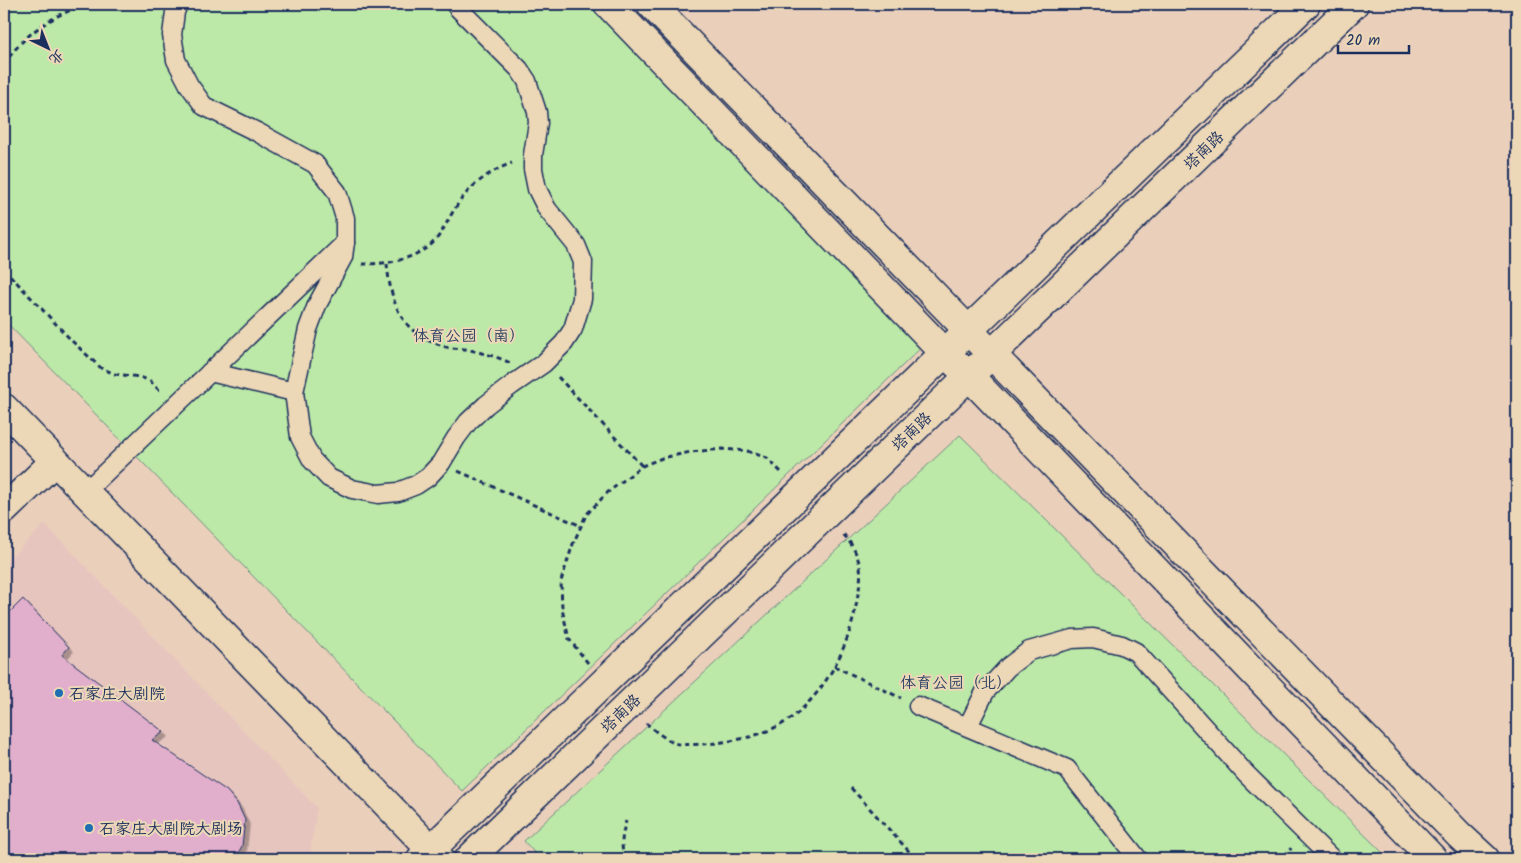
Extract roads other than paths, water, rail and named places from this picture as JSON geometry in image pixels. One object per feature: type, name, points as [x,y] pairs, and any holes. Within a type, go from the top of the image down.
[{"type":"main road","points":[[608,4],[969,376],[1432,859]]},
{"type":"main road","points":[[651,4],[1485,859]]},
{"type":"main road","name":"塔南路","points":[[431,856],[606,681],[1306,4]]},
{"type":"main road","name":"塔南路","points":[[469,859],[1354,4]]},
{"type":"main road","points":[[4,408],[431,856]]},
{"type":"main road","points":[[4,510],[55,461]]},
{"type":"street","points":[[178,4],[174,12],[172,35],[176,60],[189,85],[204,106],[257,132],[315,164],[337,192],[345,218],[344,250],[316,306],[308,329],[294,392],[300,438],[312,460],[329,478],[352,489],[378,494],[398,492],[416,485],[428,477],[441,463],[468,422],[486,405],[544,363],[564,343],[573,329],[582,299],[583,262],[576,245],[547,209],[537,189],[533,169],[533,155],[538,123],[537,112],[527,81],[519,69],[455,4]]},
{"type":"street","points":[[85,492],[210,372],[344,250]]},
{"type":"street","points":[[210,372],[294,392]]},
{"type":"street","points":[[968,726],[985,692],[1008,668],[1029,651],[1072,640],[1093,638],[1122,646],[1136,652],[1246,774],[1332,859]]},
{"type":"street","points":[[918,706],[1067,769],[1138,859]]},
{"type":"place","name":"石家庄大剧院","points":[[59,693]]},
{"type":"place","name":"石家庄大剧院大剧场","points":[[89,828]]},
{"type":"park label","name":"体育公园（南）","points":[[469,335]]},
{"type":"park label","name":"体育公园（北）","points":[[956,682]]}]
